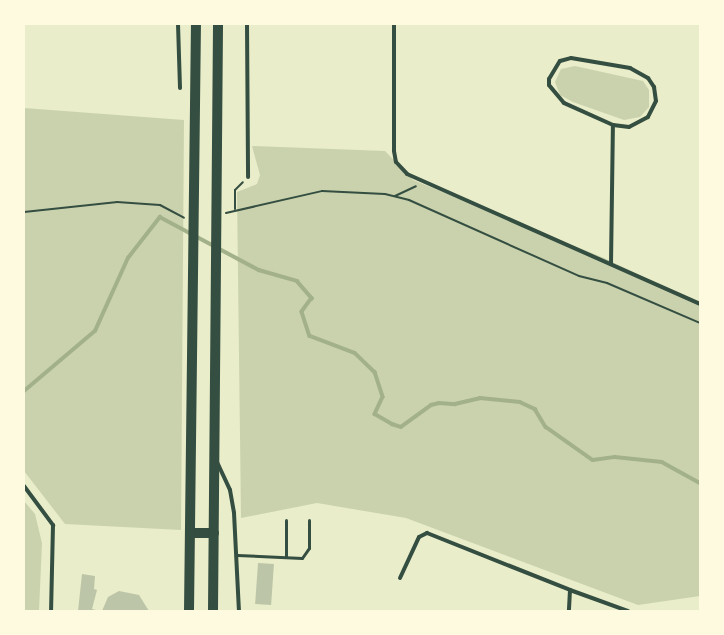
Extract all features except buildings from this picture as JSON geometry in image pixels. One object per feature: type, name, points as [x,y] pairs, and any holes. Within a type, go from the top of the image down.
[{"type":"main road","points":[[189,611],[195,219],[196,24]]},
{"type":"main road","points":[[213,611],[218,216],[218,24]]},
{"type":"main road","points":[[190,533],[214,533]]},
{"type":"street","points":[[178,24],[180,88]]},
{"type":"street","points":[[247,24],[248,177]]},
{"type":"street","points":[[394,24],[394,151],[401,168],[421,182],[611,263],[700,304]]},
{"type":"street","points":[[571,58],[630,68],[648,78],[656,97],[648,117],[629,127],[613,125],[555,95],[549,79],[560,61],[571,58]]},
{"type":"street","points":[[611,263],[613,125]]},
{"type":"street","points":[[215,458],[230,490],[238,555],[239,611]]},
{"type":"street","points":[[24,486],[53,525],[51,611]]},
{"type":"street","points":[[400,578],[419,537],[427,533],[570,590],[628,611]]},
{"type":"street","points":[[570,590],[570,611]]},
{"type":"lane","points":[[286,520],[286,558]]},
{"type":"lane","points":[[238,555],[302,558],[306,555],[309,520]]},
{"type":"path","points":[[235,209],[235,190],[248,177]]},
{"type":"path","points":[[218,216],[235,209],[322,191],[395,196],[408,193],[421,182]]},
{"type":"path","points":[[395,196],[700,323]]},
{"type":"path","points":[[24,212],[118,202],[160,205],[177,218],[195,219]]},
{"type":"green space","points":[[575,66],[643,81],[649,90],[649,107],[640,117],[624,120],[573,102],[560,95],[555,82],[561,69]]},
{"type":"green space","points":[[24,108],[184,120],[181,530],[65,524],[24,471]]},
{"type":"green space","points":[[252,146],[385,151],[413,180],[604,258],[700,304],[700,596],[638,605],[406,518],[317,503],[241,518],[237,192],[257,184],[260,175]]},
{"type":"green space","points":[[24,501],[35,514],[42,543],[39,611],[24,611]]},
{"type":"waterway","points":[[24,391],[95,331],[128,258],[160,217],[259,270],[297,281],[312,298],[302,312],[310,336],[355,353],[375,372],[383,397],[375,414],[392,424],[401,427],[431,405],[439,403],[455,404],[480,398],[520,402],[535,409],[546,427],[593,460],[615,457],[662,462],[700,483]]}]
